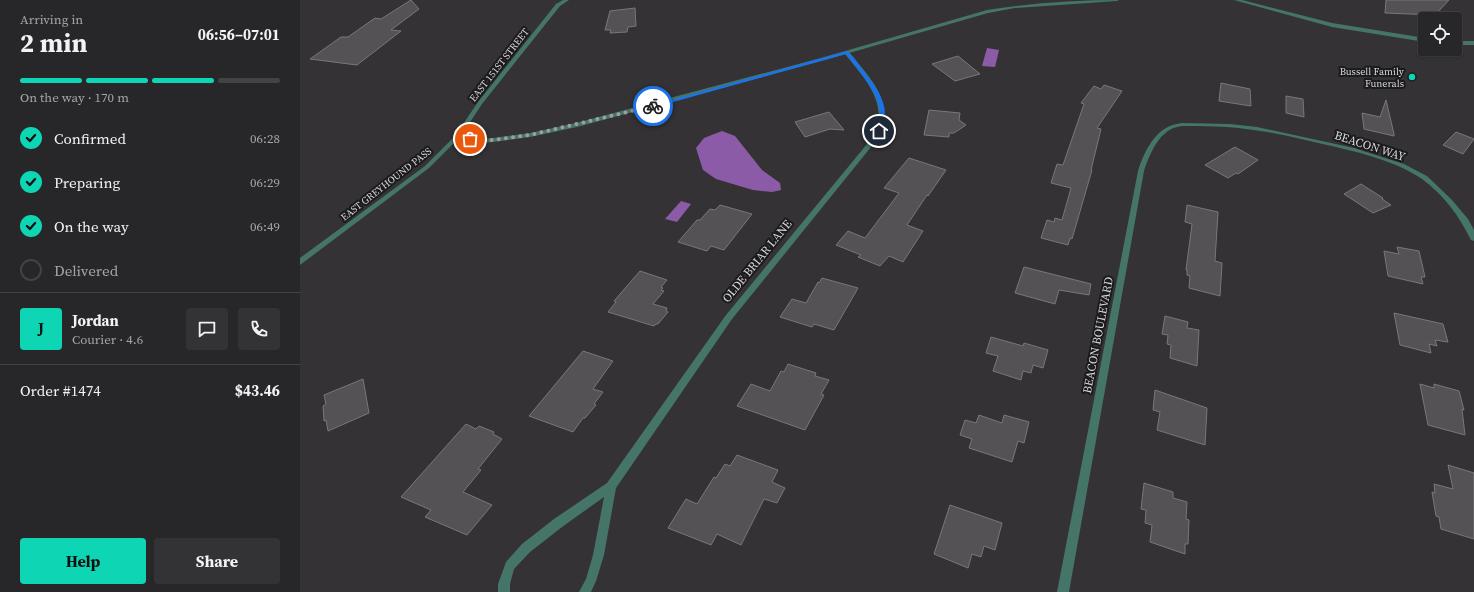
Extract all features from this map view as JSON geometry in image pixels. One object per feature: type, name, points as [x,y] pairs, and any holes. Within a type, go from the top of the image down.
[{"type":"street","name":"EAST 151ST STREET","points":[[457,137],[480,103],[558,2],[567,0]]},
{"type":"street","points":[[457,137],[481,141],[493,140],[543,132],[632,111],[847,53],[986,12],[1015,7],[1117,0]]},
{"type":"street","points":[[1236,0],[1332,25],[1418,39]]},
{"type":"street","points":[[1462,43],[1474,43]]},
{"type":"street","name":"OLDE BRIAR LANE","points":[[504,592],[504,584],[510,566],[526,548],[558,523],[611,486],[729,316],[869,146],[879,131],[883,117],[881,102],[875,90],[847,53]]},
{"type":"street","name":"BEACON WAY","points":[[1206,125],[1238,126],[1329,143],[1371,155],[1404,168],[1417,174],[1438,188],[1462,217],[1474,238]]},
{"type":"street","name":"BEACON BOULEVARD","points":[[1062,592],[1141,171],[1145,159],[1159,136],[1172,126],[1206,125]]},
{"type":"street","name":"EAST GREYHOUND PASS","points":[[300,262],[427,167],[457,137]]},
{"type":"street","name":"OLDE BRIAR LANE","points":[[585,592],[590,585],[599,551],[611,486]]},
{"type":"shaded area","points":[[987,48],[999,50],[995,67],[982,66]]},
{"type":"shaded area","points":[[722,131],[735,136],[762,170],[780,183],[781,190],[772,192],[753,190],[716,179],[703,170],[696,148],[704,138]]},
{"type":"shaded area","points":[[681,201],[691,204],[677,222],[665,219]]},
{"type":"building","points":[[411,0],[419,9],[391,30],[401,31],[357,65],[310,59],[341,37],[348,37],[375,18],[381,19]]},
{"type":"building","points":[[1386,0],[1449,0],[1438,12],[1418,12],[1418,14],[1385,13]]},
{"type":"building","points":[[635,8],[636,26],[628,27],[627,32],[610,33],[611,30],[605,30],[610,11]]},
{"type":"building","points":[[958,56],[980,74],[955,81],[932,64]]},
{"type":"building","points":[[1221,83],[1250,89],[1251,106],[1219,101]]},
{"type":"building","points":[[1104,85],[1122,91],[1097,128],[1101,129],[1092,170],[1072,239],[1070,238],[1068,245],[1041,238],[1047,220],[1054,222],[1055,218],[1062,220],[1071,188],[1051,183],[1057,164],[1063,165],[1084,104],[1081,103],[1094,86],[1101,89]]},
{"type":"building","points":[[1286,96],[1303,99],[1304,117],[1286,113]]},
{"type":"building","points":[[1386,100],[1394,136],[1364,129],[1362,113],[1380,117]]},
{"type":"building","points":[[929,110],[960,113],[959,120],[966,125],[954,133],[949,133],[949,137],[924,135]]},
{"type":"building","points":[[829,112],[844,130],[830,129],[805,137],[795,122]]},
{"type":"building","points":[[1456,132],[1474,139],[1463,154],[1443,145]]},
{"type":"building","points":[[1235,147],[1258,160],[1238,174],[1236,173],[1228,178],[1205,165]]},
{"type":"building","points":[[909,158],[946,170],[907,225],[923,231],[903,262],[889,256],[880,266],[858,257],[861,255],[836,245],[848,231],[865,238],[899,193],[884,188]]},
{"type":"building","points":[[1361,184],[1391,205],[1373,213],[1344,194]]},
{"type":"building","points":[[720,205],[752,214],[724,250],[711,246],[707,251],[678,242],[697,220],[700,220],[710,209],[715,210]]},
{"type":"building","points":[[1187,205],[1218,212],[1215,261],[1222,263],[1220,296],[1189,288],[1190,276],[1187,275],[1186,270],[1192,224],[1185,222]]},
{"type":"building","points":[[1397,247],[1419,251],[1425,277],[1421,277],[1423,284],[1388,276],[1384,251],[1399,254]]},
{"type":"building","points":[[1024,267],[1091,284],[1089,295],[1059,290],[1055,304],[1015,293]]},
{"type":"building","points":[[640,271],[667,280],[661,287],[663,288],[661,290],[664,291],[653,304],[667,308],[666,311],[668,312],[658,324],[654,326],[608,312],[616,302],[614,301]]},
{"type":"building","points":[[822,278],[858,288],[834,330],[814,324],[812,327],[780,317],[792,299],[806,303],[818,282],[819,283]]},
{"type":"building","points":[[1394,313],[1443,324],[1448,342],[1435,340],[1437,346],[1429,344],[1431,353],[1400,345]]},
{"type":"building","points":[[1165,316],[1188,322],[1187,328],[1199,330],[1197,366],[1170,358],[1171,345],[1167,344],[1168,335],[1162,334]]},
{"type":"building","points":[[991,337],[1023,346],[1024,343],[1048,350],[1043,368],[1033,365],[1031,373],[1023,371],[1021,380],[993,371],[998,356],[986,353]]},
{"type":"building","points":[[583,351],[613,361],[593,389],[603,392],[594,404],[596,405],[585,418],[583,418],[573,432],[529,416]]},
{"type":"building","points":[[788,364],[816,373],[815,376],[829,380],[821,394],[824,395],[805,430],[737,406],[751,384],[770,391],[781,371],[784,372]]},
{"type":"building","points":[[363,379],[369,413],[328,431],[326,420],[324,421],[323,406],[326,404],[324,395]]},
{"type":"building","points":[[1420,384],[1434,388],[1434,384],[1459,391],[1464,410],[1462,409],[1465,435],[1428,425]]},
{"type":"building","points":[[1155,390],[1207,408],[1205,445],[1157,430],[1160,412],[1153,410]]},
{"type":"building","points":[[979,415],[1002,423],[1004,415],[1029,422],[1024,443],[1018,441],[1012,462],[969,448],[972,439],[960,435],[965,420],[976,423]]},
{"type":"building","points":[[466,424],[476,429],[479,426],[494,432],[493,434],[502,439],[478,469],[481,470],[463,492],[492,505],[467,535],[425,517],[431,510],[401,497]]},
{"type":"building","points":[[737,455],[778,470],[772,482],[785,488],[777,503],[764,499],[741,545],[717,534],[711,545],[668,528],[686,499],[697,504],[714,477],[716,478],[725,464],[730,466]]},
{"type":"building","points":[[1448,465],[1474,473],[1474,539],[1441,529],[1439,517],[1436,516],[1432,492],[1435,493],[1434,484],[1453,489]]},
{"type":"building","points":[[1144,483],[1173,492],[1173,498],[1187,502],[1186,519],[1189,520],[1188,544],[1185,544],[1185,554],[1150,542],[1152,525],[1145,523],[1146,510],[1141,509]]},
{"type":"building","points":[[950,505],[1002,523],[995,550],[984,546],[981,557],[972,554],[968,568],[934,554]]},
{"type":"way so far","points":[[470,139],[481,141],[530,135],[653,106]]},
{"type":"place","name":"Bussell Family Funerals","points":[[1412,77]]},
{"type":"route","points":[[653,106],[847,53],[875,90],[881,102],[883,117],[879,131]]}]
